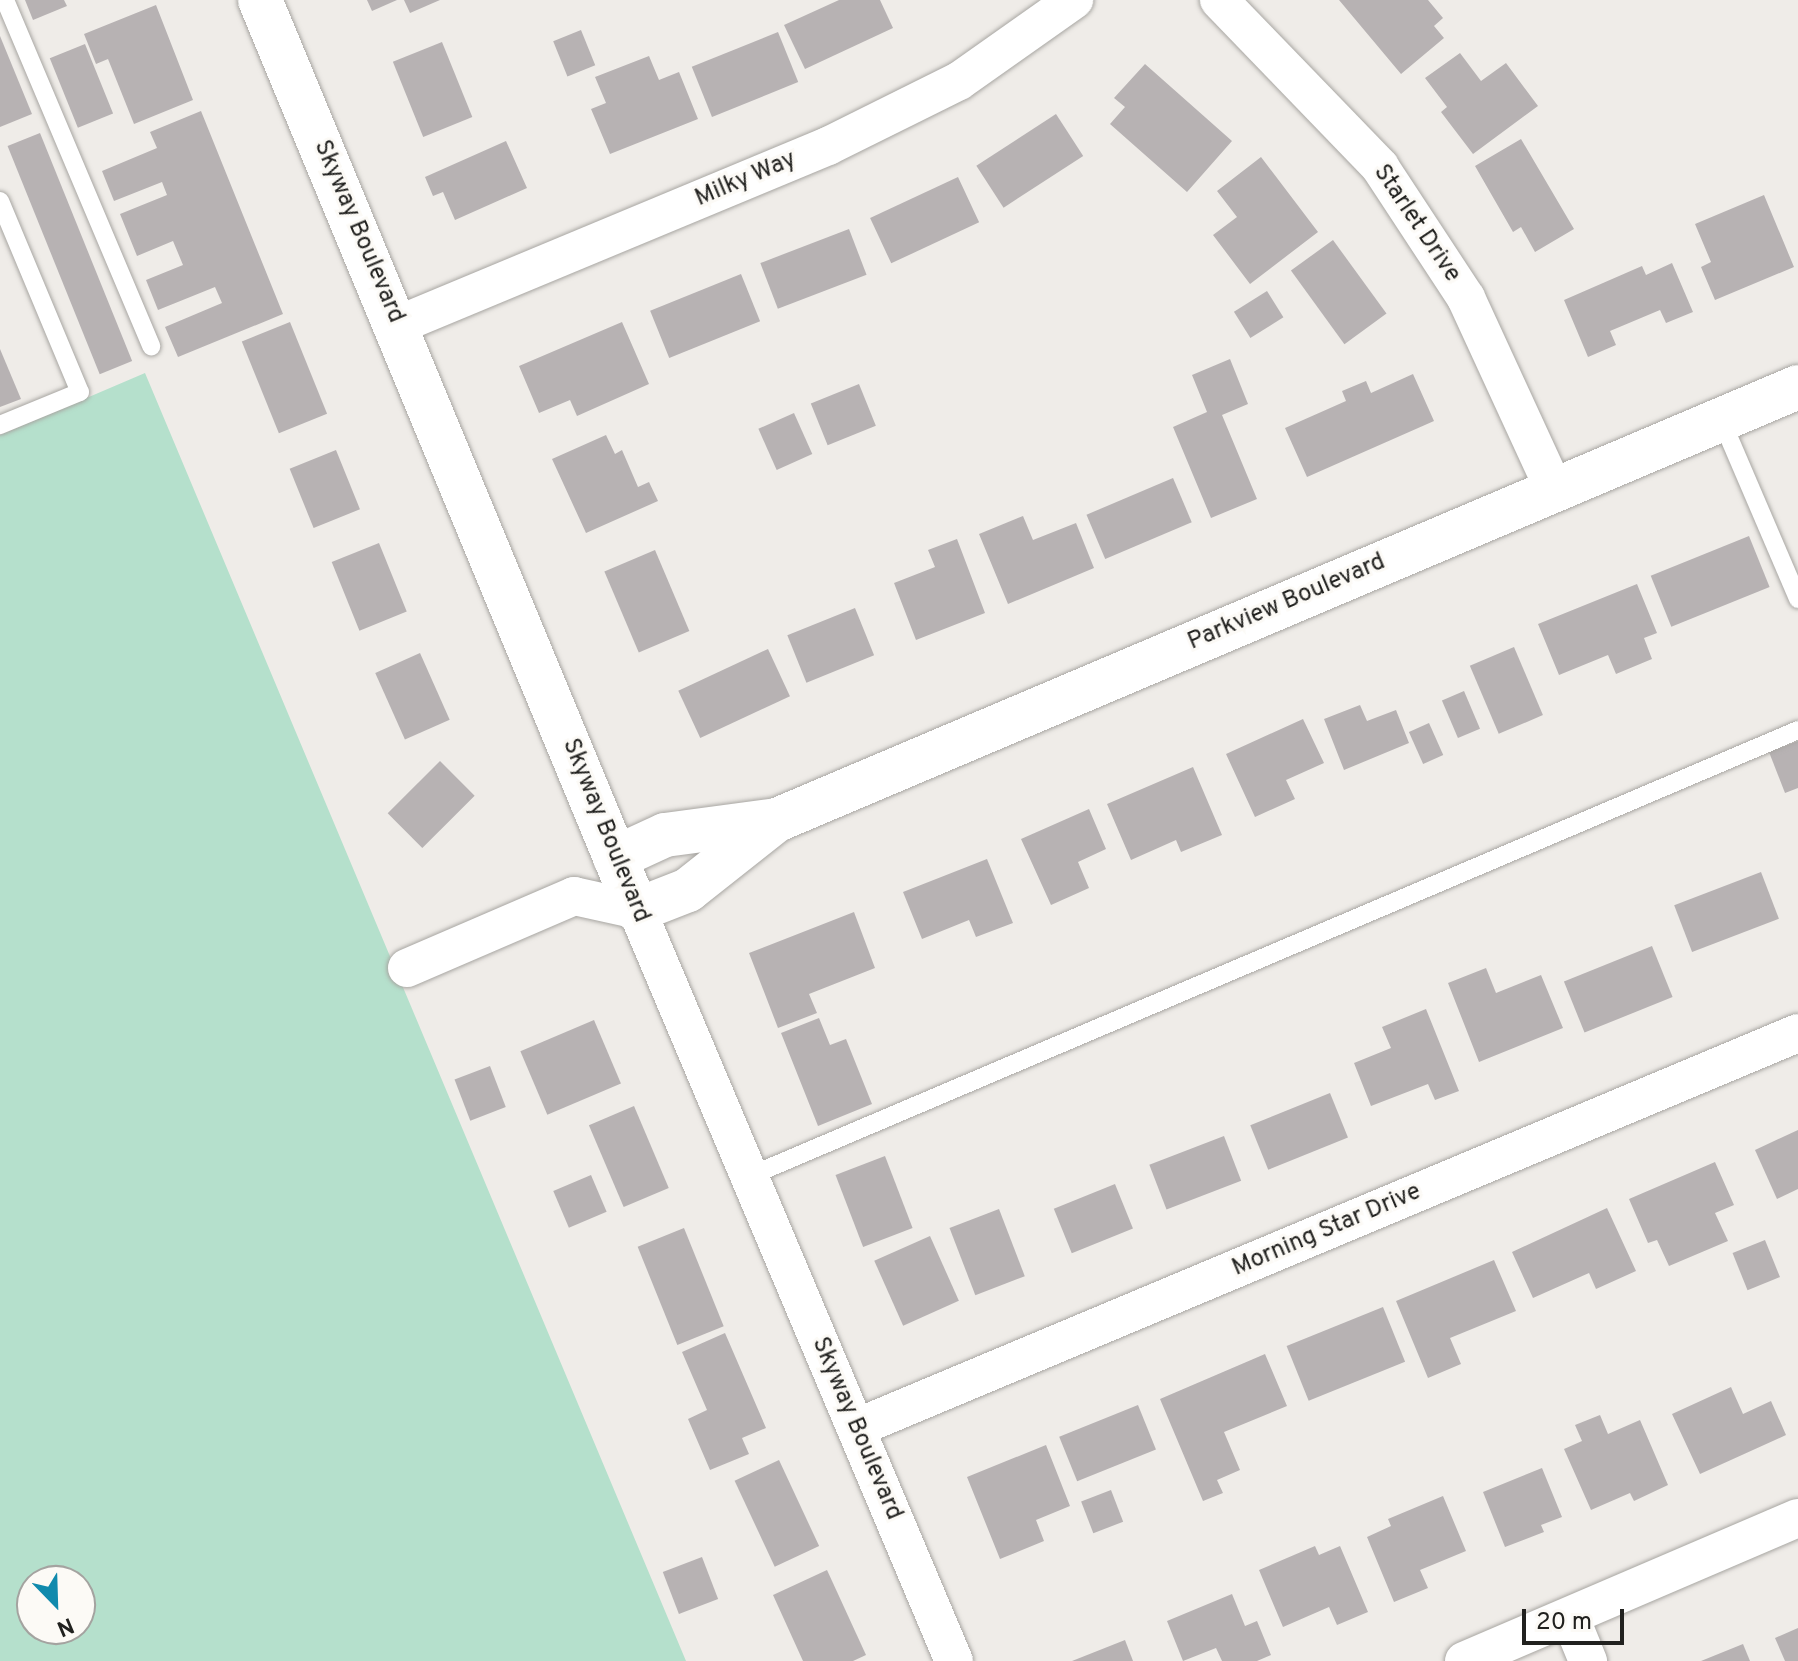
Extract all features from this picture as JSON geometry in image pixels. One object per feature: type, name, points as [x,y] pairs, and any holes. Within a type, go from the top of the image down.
[{"type":"street","name":"Skyway Boulevard","points":[[260,0],[398,325],[615,858],[954,1661]]},
{"type":"street","name":"Milky Way","points":[[398,325],[828,146],[959,81],[1074,0]]},
{"type":"street","name":"Starlet Drive","points":[[1219,0],[1380,167],[1466,298],[1554,489]]},
{"type":"street","name":"Parkview Boulevard","points":[[637,910],[688,890],[777,820],[1798,387]]},
{"type":"street","name":"Parkview Boulevard","points":[[615,858],[665,835],[777,820]]},
{"type":"street","points":[[407,968],[574,896],[637,910]]},
{"type":"street","name":"Morning Star Drive","points":[[856,1428],[1798,1033]]},
{"type":"street","points":[[1464,1661],[1798,1518]]},
{"type":"street","points":[[1570,1617],[1588,1661]]},
{"type":"lane","points":[[5,0],[151,346]]},
{"type":"lane","points":[[0,201],[80,392],[0,425]]},
{"type":"lane","points":[[1721,419],[1798,599]]},
{"type":"lane","points":[[750,1176],[1798,730]]},
{"type":"green space","points":[[145,373],[686,1661],[0,1661],[0,435]]},
{"type":"building","points":[[25,0],[64,0],[67,6],[33,20]]},
{"type":"building","points":[[367,0],[397,0],[372,11]]},
{"type":"building","points":[[404,0],[440,0],[410,13]]},
{"type":"building","points":[[839,0],[880,0],[893,28],[805,69],[784,25]]},
{"type":"building","points":[[1339,0],[1428,0],[1443,18],[1434,26],[1444,38],[1401,74]]},
{"type":"building","points":[[156,5],[193,100],[134,124],[108,59],[96,64],[84,34]]},
{"type":"building","points":[[581,30],[595,65],[567,76],[553,41]]},
{"type":"building","points":[[778,32],[798,82],[712,117],[692,67]]},
{"type":"building","points":[[0,36],[32,114],[0,127]]},
{"type":"building","points":[[442,42],[472,117],[423,137],[393,62]]},
{"type":"building","points":[[85,44],[113,114],[78,128],[50,58]]},
{"type":"building","points":[[1460,53],[1481,81],[1506,63],[1538,106],[1473,154],[1441,112],[1447,107],[1425,78]]},
{"type":"building","points":[[649,56],[659,80],[679,72],[698,119],[610,154],[591,109],[606,103],[595,77]]},
{"type":"building","points":[[1145,64],[1232,141],[1187,192],[1110,124],[1125,107],[1114,98]]},
{"type":"building","points":[[201,111],[283,314],[178,357],[165,327],[222,303],[215,287],[158,310],[146,280],[183,265],[173,241],[137,256],[120,214],[167,195],[162,182],[114,201],[102,171],[157,148],[150,132]]},
{"type":"building","points":[[1056,114],[1083,156],[1004,208],[976,166]]},
{"type":"building","points":[[40,133],[132,361],[100,374],[8,146]]},
{"type":"building","points":[[1521,139],[1574,229],[1535,252],[1521,227],[1513,232],[1475,166]]},
{"type":"building","points":[[506,141],[527,188],[455,220],[443,192],[433,196],[425,177]]},
{"type":"building","points":[[1261,157],[1318,232],[1250,284],[1213,235],[1237,217],[1217,191]]},
{"type":"building","points":[[958,177],[979,222],[891,263],[870,218]]},
{"type":"building","points":[[1764,195],[1794,267],[1715,300],[1701,267],[1711,262],[1695,224]]},
{"type":"building","points":[[849,229],[867,275],[778,309],[760,263]]},
{"type":"building","points":[[1333,240],[1386,314],[1344,344],[1291,271]]},
{"type":"building","points":[[1672,263],[1693,312],[1666,323],[1660,310],[1610,331],[1616,345],[1588,357],[1564,300],[1642,266],[1646,275]]},
{"type":"building","points":[[741,274],[760,321],[669,358],[650,311]]},
{"type":"building","points":[[1267,291],[1283,317],[1250,338],[1234,312]]},
{"type":"building","points":[[290,322],[327,414],[279,433],[242,341]]},
{"type":"building","points":[[622,322],[649,384],[577,416],[570,400],[539,413],[519,366]]},
{"type":"building","points":[[0,349],[21,399],[0,407]]},
{"type":"building","points":[[1230,359],[1248,404],[1222,415],[1257,499],[1211,518],[1173,427],[1207,412],[1192,375]]},
{"type":"building","points":[[1413,374],[1434,421],[1307,477],[1285,428],[1346,401],[1342,391],[1366,381],[1371,393]]},
{"type":"building","points":[[859,384],[876,426],[828,445],[811,403]]},
{"type":"building","points":[[794,413],[812,454],[777,470],[758,429]]},
{"type":"building","points":[[606,435],[615,454],[622,450],[638,487],[649,482],[658,501],[586,533],[552,459]]},
{"type":"building","points":[[336,450],[360,509],[314,528],[290,469]]},
{"type":"building","points":[[1173,478],[1192,522],[1105,559],[1086,515]]},
{"type":"building","points":[[1023,516],[1033,540],[1076,523],[1094,568],[1008,604],[979,534]]},
{"type":"building","points":[[1749,536],[1770,587],[1671,627],[1651,576]]},
{"type":"building","points":[[957,539],[985,613],[916,640],[894,583],[935,567],[928,550]]},
{"type":"building","points":[[379,543],[407,612],[359,631],[332,562]]},
{"type":"building","points":[[655,550],[689,631],[639,652],[604,571]]},
{"type":"building","points":[[1637,584],[1657,633],[1644,638],[1652,659],[1616,674],[1608,655],[1559,675],[1538,624]]},
{"type":"building","points":[[855,608],[874,655],[806,683],[787,635]]},
{"type":"building","points":[[1514,647],[1543,715],[1499,734],[1470,666]]},
{"type":"building","points":[[768,649],[790,696],[700,738],[678,691]]},
{"type":"building","points":[[420,653],[450,720],[405,740],[375,673]]},
{"type":"building","points":[[1464,691],[1480,729],[1458,738],[1442,700]]},
{"type":"building","points":[[1360,705],[1367,721],[1396,710],[1409,743],[1344,770],[1324,719]]},
{"type":"building","points":[[1303,719],[1324,763],[1286,780],[1295,799],[1255,817],[1226,754]]},
{"type":"building","points":[[1429,723],[1443,755],[1423,764],[1409,732]]},
{"type":"building","points":[[1798,741],[1798,788],[1785,793],[1769,752]]},
{"type":"building","points":[[440,761],[475,796],[422,848],[388,813]]},
{"type":"building","points":[[1193,767],[1222,835],[1181,852],[1176,840],[1131,860],[1107,804]]},
{"type":"building","points":[[1089,809],[1106,849],[1078,862],[1089,888],[1051,905],[1021,839]]},
{"type":"building","points":[[987,859],[1013,923],[976,937],[969,920],[922,939],[903,892]]},
{"type":"building","points":[[1761,872],[1779,919],[1692,952],[1674,905]]},
{"type":"building","points":[[854,912],[875,968],[809,994],[817,1013],[778,1028],[749,953]]},
{"type":"building","points":[[1652,946],[1673,997],[1585,1033],[1564,982]]},
{"type":"building","points":[[1486,968],[1496,993],[1541,975],[1563,1028],[1479,1062],[1448,983]]},
{"type":"building","points":[[1426,1009],[1459,1091],[1435,1100],[1428,1084],[1371,1106],[1354,1063],[1391,1048],[1382,1027]]},
{"type":"building","points":[[819,1018],[830,1045],[846,1039],[872,1104],[818,1126],[781,1033]]},
{"type":"building","points":[[594,1020],[621,1084],[547,1115],[520,1051]]},
{"type":"building","points":[[490,1066],[506,1107],[470,1121],[455,1080]]},
{"type":"building","points":[[1330,1093],[1348,1138],[1268,1170],[1250,1125]]},
{"type":"building","points":[[634,1106],[669,1188],[624,1207],[589,1125]]},
{"type":"building","points":[[1798,1130],[1798,1189],[1777,1199],[1755,1150]]},
{"type":"building","points":[[1224,1136],[1241,1181],[1167,1209],[1149,1165]]},
{"type":"building","points":[[885,1156],[913,1228],[863,1247],[836,1175]]},
{"type":"building","points":[[1715,1162],[1734,1205],[1715,1213],[1728,1241],[1669,1266],[1657,1240],[1648,1243],[1629,1199]]},
{"type":"building","points":[[591,1175],[607,1212],[569,1228],[553,1191]]},
{"type":"building","points":[[1115,1184],[1133,1229],[1072,1253],[1054,1209]]},
{"type":"building","points":[[1607,1208],[1636,1271],[1596,1289],[1589,1273],[1533,1298],[1512,1252]]},
{"type":"building","points":[[999,1209],[1025,1276],[975,1295],[950,1228]]},
{"type":"building","points":[[684,1228],[724,1326],[677,1345],[638,1247]]},
{"type":"building","points":[[930,1236],[959,1301],[903,1326],[874,1261]]},
{"type":"building","points":[[1765,1240],[1780,1277],[1748,1290],[1733,1253]]},
{"type":"building","points":[[1494,1260],[1516,1311],[1450,1338],[1461,1364],[1428,1378],[1396,1301]]},
{"type":"building","points":[[1383,1307],[1405,1362],[1309,1401],[1287,1346]]},
{"type":"building","points":[[725,1333],[766,1428],[742,1438],[749,1454],[710,1470],[688,1419],[707,1410],[682,1352]]},
{"type":"building","points":[[1265,1354],[1287,1406],[1224,1432],[1240,1470],[1217,1480],[1223,1493],[1203,1501],[1160,1399]]},
{"type":"building","points":[[1731,1387],[1743,1414],[1771,1401],[1786,1435],[1700,1474],[1672,1414]]},
{"type":"building","points":[[1138,1405],[1156,1450],[1077,1481],[1059,1437]]},
{"type":"building","points":[[1600,1415],[1608,1434],[1640,1420],[1668,1485],[1634,1501],[1630,1493],[1591,1510],[1564,1449],[1582,1441],[1575,1425]]},
{"type":"building","points":[[1046,1445],[1070,1506],[1036,1520],[1044,1541],[1000,1559],[967,1477]]},
{"type":"building","points":[[779,1460],[819,1546],[775,1567],[735,1481]]},
{"type":"building","points":[[1542,1468],[1562,1517],[1541,1525],[1544,1532],[1505,1547],[1483,1492]]},
{"type":"building","points":[[1111,1490],[1123,1522],[1093,1533],[1081,1501]]},
{"type":"building","points":[[1443,1496],[1466,1551],[1420,1570],[1428,1588],[1394,1602],[1367,1537],[1391,1526],[1388,1519]]},
{"type":"building","points":[[1315,1546],[1319,1555],[1340,1546],[1368,1612],[1337,1625],[1329,1607],[1283,1627],[1259,1570]]},
{"type":"building","points":[[702,1557],[718,1599],[679,1614],[663,1572]]},
{"type":"building","points":[[827,1570],[866,1655],[853,1661],[803,1661],[773,1595]]},
{"type":"building","points":[[1232,1594],[1245,1626],[1257,1621],[1271,1655],[1257,1661],[1222,1661],[1216,1648],[1183,1661],[1167,1621]]},
{"type":"building","points":[[1798,1628],[1798,1661],[1785,1661],[1775,1638]]},
{"type":"building","points":[[1125,1640],[1133,1661],[1072,1661]]},
{"type":"building","points":[[1743,1644],[1750,1661],[1701,1661]]}]
